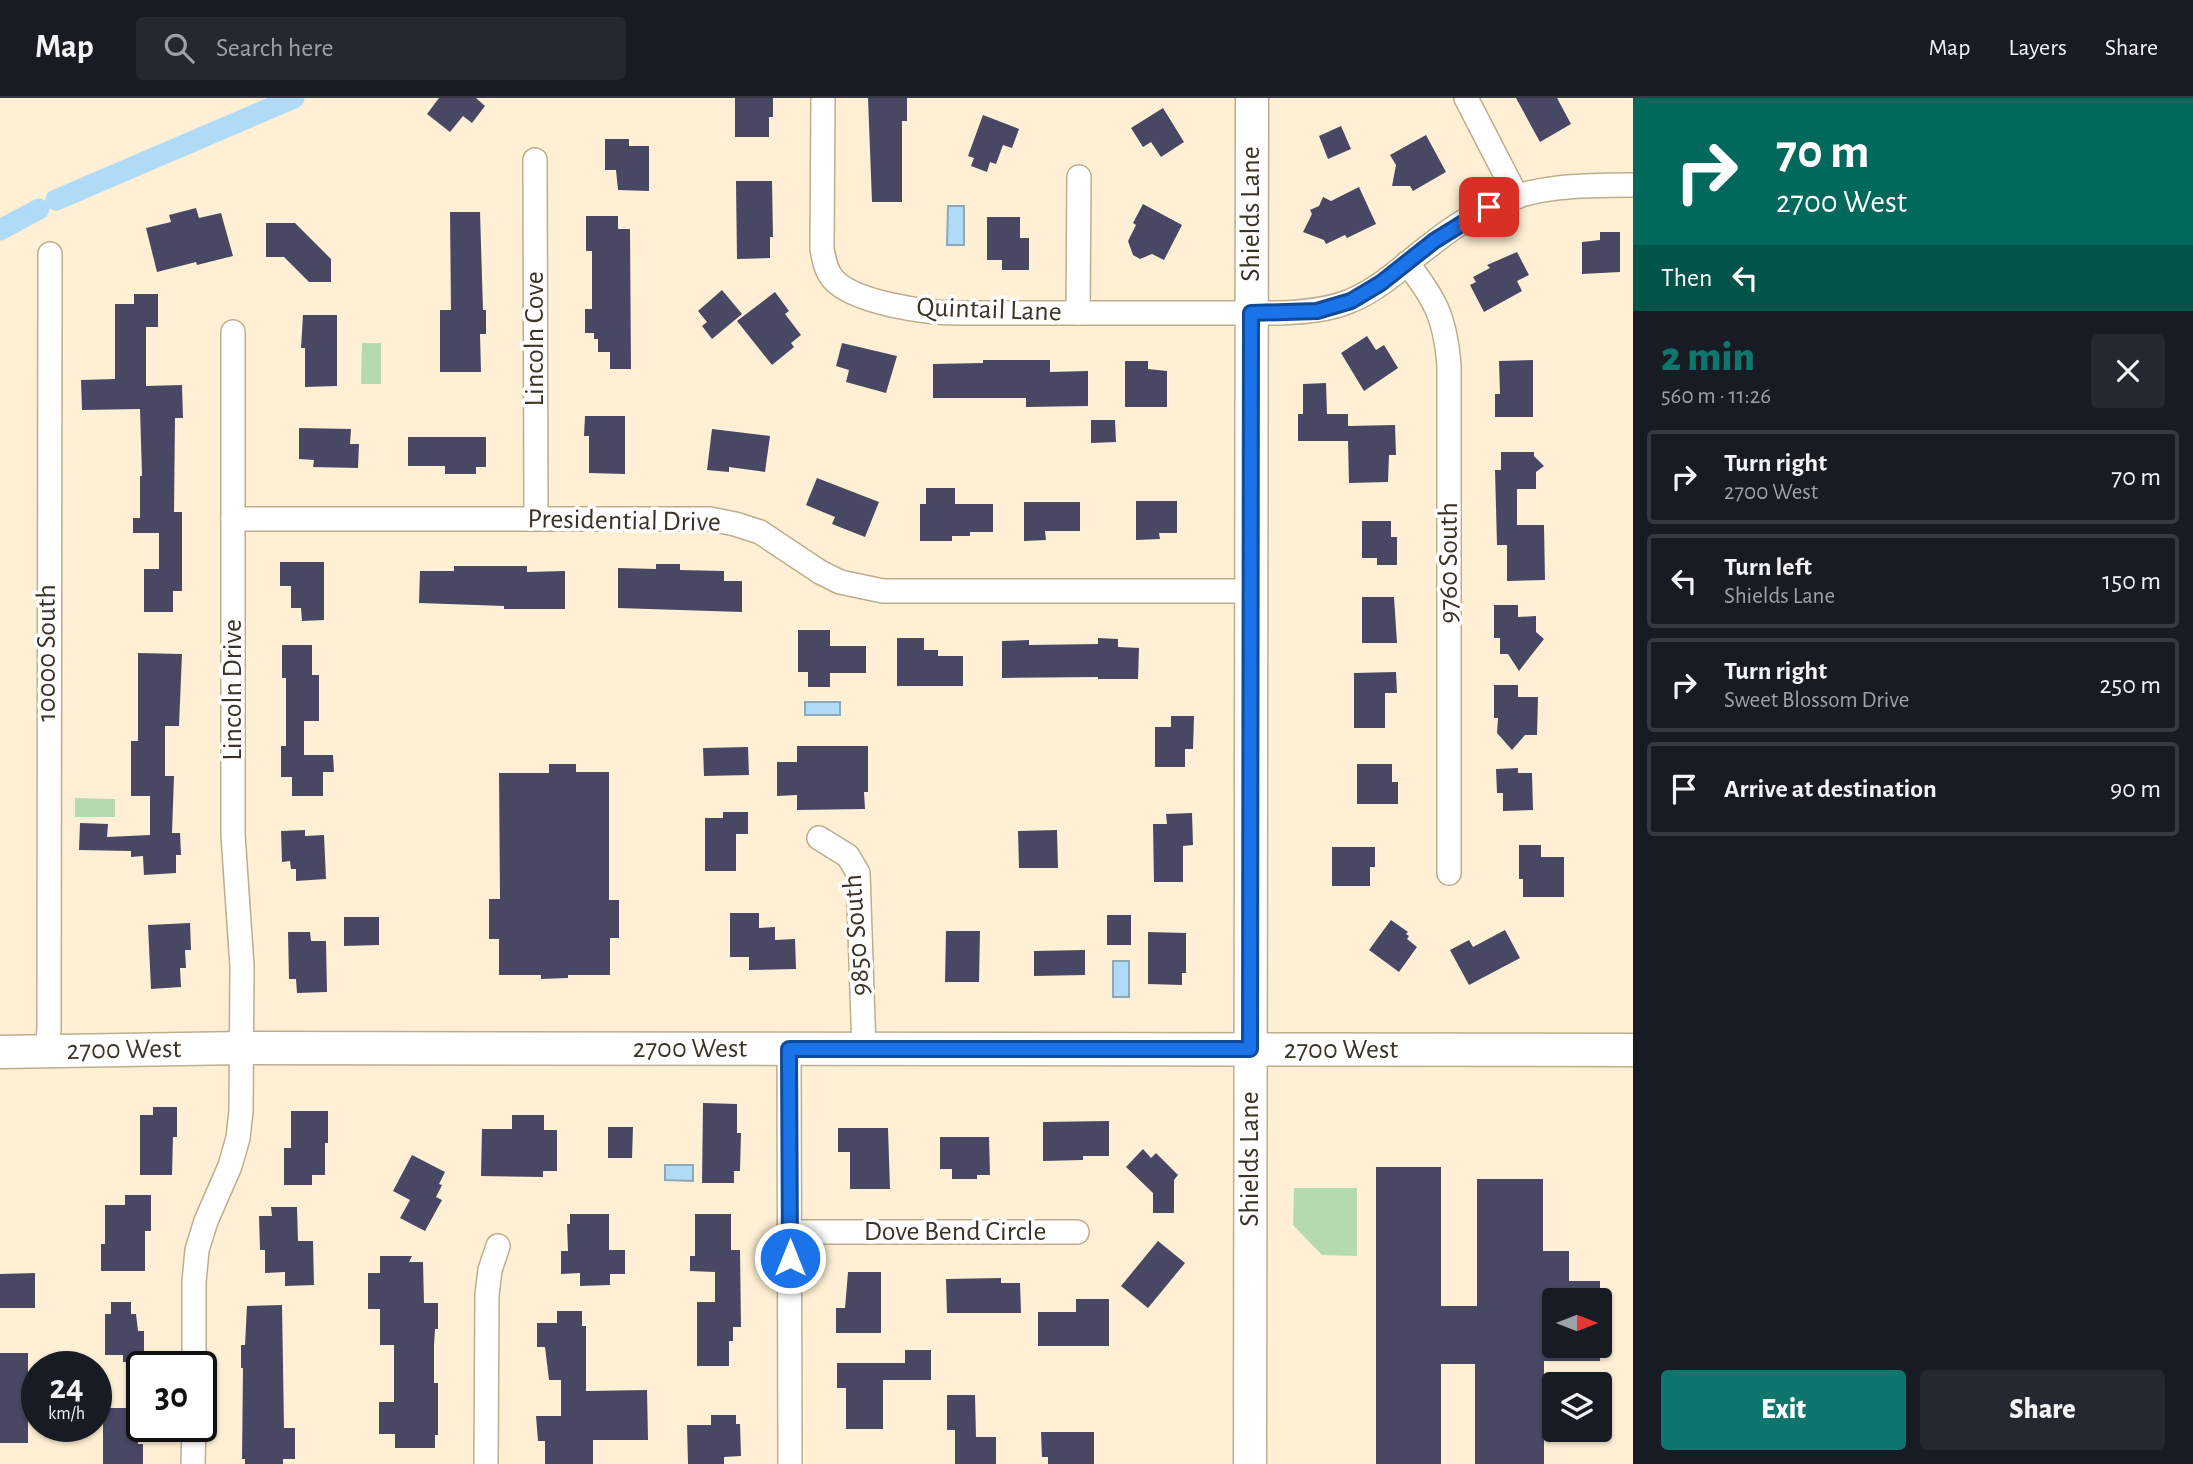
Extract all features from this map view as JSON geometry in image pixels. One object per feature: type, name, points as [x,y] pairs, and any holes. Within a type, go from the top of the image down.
[{"type":"main road","name":"Shields Lane","points":[[1250,1464],[1252,98]]},
{"type":"main road","name":"2700 West","points":[[0,1052],[243,1048],[1633,1050]]},
{"type":"street","name":"Quintail Lane","points":[[823,98],[824,263],[832,279],[846,289],[923,311],[1317,311],[1351,301],[1381,283],[1434,241],[1489,207],[1517,197],[1565,187],[1633,185]]},
{"type":"street","points":[[1465,98],[1517,197]]},
{"type":"street","name":"Lincoln Cove","points":[[535,160],[536,518]]},
{"type":"street","points":[[1078,313],[1079,177]]},
{"type":"street","name":"10000 South","points":[[47,1051],[50,254]]},
{"type":"street","name":"9760 South","points":[[1407,263],[1433,299],[1442,318],[1447,341],[1449,873]]},
{"type":"street","name":"Lincoln Drive","points":[[194,1351],[197,1250],[206,1221],[230,1166],[238,1138],[243,1048],[242,966],[233,835],[233,332]]},
{"type":"street","name":"Presidential Drive","points":[[233,519],[710,519],[760,532],[840,582],[883,591],[1251,591]]},
{"type":"street","name":"9850 South","points":[[819,838],[848,856],[858,873],[864,1050]]},
{"type":"street","points":[[789,1049],[790,1464]]},
{"type":"street","name":"Dove Bend Circle","points":[[790,1232],[1077,1232]]},
{"type":"street","points":[[486,1464],[487,1295],[490,1270],[498,1246]]},
{"type":"street","points":[[193,1464],[194,1442]]},
{"type":"green space","points":[[362,343],[381,343],[381,384],[361,384]]},
{"type":"green space","points":[[75,798],[115,799],[115,817],[75,817]]},
{"type":"green space","points":[[1294,1188],[1357,1188],[1357,1256],[1322,1255],[1293,1225]]},
{"type":"water","points":[[948,206],[964,206],[964,245],[947,245]]},
{"type":"water","points":[[805,702],[840,702],[840,715],[805,715]]},
{"type":"water","points":[[1113,961],[1129,961],[1129,997],[1113,997]]},
{"type":"water","points":[[665,1165],[693,1165],[693,1181],[665,1180]]},
{"type":"building","points":[[439,98],[476,98],[485,106],[472,123],[463,116],[450,132],[427,114]]},
{"type":"building","points":[[735,98],[773,98],[769,137],[735,137]]},
{"type":"building","points":[[868,98],[907,98],[907,121],[902,121],[902,202],[872,202]]},
{"type":"building","points":[[1516,98],[1557,98],[1571,124],[1540,142]]},
{"type":"building","points":[[1163,108],[1184,142],[1161,157],[1151,142],[1143,147],[1131,128]]},
{"type":"building","points":[[983,115],[1019,129],[1012,148],[1003,145],[996,164],[990,162],[987,172],[971,166],[974,158],[968,156]]},
{"type":"building","points":[[1341,126],[1351,149],[1328,159],[1319,136]]},
{"type":"building","points":[[1426,135],[1446,172],[1413,191],[1410,186],[1392,186],[1396,165],[1390,155]]},
{"type":"building","points":[[605,139],[629,139],[629,146],[649,146],[649,191],[618,190],[616,170],[605,170]]},
{"type":"building","points":[[736,181],[772,181],[773,237],[770,237],[770,258],[737,259]]},
{"type":"building","points":[[1359,187],[1376,224],[1347,238],[1345,235],[1326,244],[1324,240],[1303,232],[1312,214],[1310,210],[1319,206],[1323,197],[1331,201]]},
{"type":"building","points":[[1143,204],[1182,225],[1164,260],[1152,254],[1140,259],[1133,255],[1128,241],[1136,225],[1133,223]]},
{"type":"building","points":[[196,208],[199,218],[221,213],[233,256],[157,272],[146,228],[171,222],[169,215]]},
{"type":"building","points":[[450,212],[480,212],[483,310],[486,310],[486,334],[480,334],[481,372],[440,372],[440,310],[451,310]]},
{"type":"building","points":[[586,216],[618,216],[618,229],[630,229],[631,369],[610,369],[610,352],[598,352],[598,339],[594,339],[594,333],[585,333],[585,309],[592,309],[592,251],[586,251]]},
{"type":"building","points":[[987,217],[1020,217],[1020,238],[1029,238],[1029,270],[1002,270],[1002,260],[987,260]]},
{"type":"building","points":[[266,223],[295,223],[331,259],[331,282],[309,282],[284,257],[266,257]]},
{"type":"building","points":[[1600,232],[1620,232],[1620,272],[1582,274],[1582,242],[1600,240]]},
{"type":"building","points":[[1517,252],[1529,275],[1517,281],[1522,291],[1484,312],[1470,285],[1476,282],[1473,277],[1490,268],[1487,265]]},
{"type":"building","points":[[722,290],[742,314],[712,339],[702,326],[707,322],[698,311]]},
{"type":"building","points":[[775,292],[789,311],[785,314],[801,335],[791,343],[794,347],[772,365],[737,321]]},
{"type":"building","points":[[134,294],[158,294],[158,327],[146,327],[146,386],[182,385],[183,418],[175,418],[174,512],[182,512],[182,591],[173,591],[173,612],[144,612],[144,569],[159,569],[159,533],[133,533],[133,518],[140,518],[140,409],[82,410],[81,380],[115,379],[115,304],[134,304]]},
{"type":"building","points":[[303,315],[337,315],[337,386],[305,387],[305,348],[301,348]]},
{"type":"building","points":[[1367,336],[1376,350],[1384,345],[1398,368],[1364,391],[1341,353]]},
{"type":"building","points":[[842,343],[897,356],[886,393],[846,382],[849,370],[836,366]]},
{"type":"building","points":[[983,360],[1050,360],[1050,372],[1088,371],[1088,406],[1026,407],[1026,398],[933,398],[933,364],[983,363]]},
{"type":"building","points":[[1533,360],[1533,417],[1495,417],[1495,394],[1500,394],[1499,361]]},
{"type":"building","points":[[1125,361],[1148,361],[1148,369],[1167,371],[1167,407],[1125,407]]},
{"type":"building","points":[[1326,383],[1327,414],[1348,414],[1348,426],[1395,425],[1396,455],[1389,455],[1388,482],[1349,483],[1348,441],[1298,441],[1298,414],[1303,414],[1303,384]]},
{"type":"building","points":[[585,416],[625,416],[625,474],[589,473],[589,436],[584,436]]},
{"type":"building","points":[[1091,420],[1115,420],[1116,442],[1091,443]]},
{"type":"building","points":[[299,428],[351,429],[350,444],[359,444],[358,468],[313,467],[314,460],[299,459]]},
{"type":"building","points":[[712,429],[770,436],[765,472],[729,467],[729,472],[707,470]]},
{"type":"building","points":[[408,437],[486,437],[486,467],[476,467],[476,474],[445,474],[445,466],[408,466]]},
{"type":"building","points":[[1501,452],[1534,452],[1534,456],[1544,466],[1536,472],[1536,489],[1517,489],[1517,525],[1544,525],[1545,580],[1507,581],[1507,545],[1497,545],[1495,470],[1501,470]]},
{"type":"building","points":[[817,478],[879,502],[865,537],[832,524],[835,517],[806,505]]},
{"type":"building","points":[[926,488],[955,488],[955,504],[993,504],[993,532],[970,532],[970,536],[952,536],[952,541],[920,541],[920,504],[926,504]]},
{"type":"building","points":[[1136,501],[1177,501],[1177,533],[1159,533],[1160,539],[1136,540]]},
{"type":"building","points":[[1024,502],[1080,502],[1080,531],[1045,531],[1046,540],[1024,541]]},
{"type":"building","points":[[1362,521],[1391,521],[1391,537],[1397,537],[1397,565],[1377,565],[1377,558],[1362,558]]},
{"type":"building","points":[[280,562],[324,562],[324,620],[302,621],[301,608],[291,608],[291,586],[280,586]]},
{"type":"building","points":[[656,564],[680,564],[680,570],[724,571],[724,581],[742,581],[742,612],[618,608],[618,568],[656,569]]},
{"type":"building","points":[[454,566],[527,566],[527,572],[565,571],[565,609],[504,609],[504,606],[419,603],[420,571],[454,571]]},
{"type":"building","points":[[1362,597],[1394,597],[1397,643],[1362,643]]},
{"type":"building","points":[[1494,605],[1518,605],[1518,617],[1536,616],[1536,632],[1544,639],[1519,671],[1508,654],[1500,654],[1500,638],[1494,638]]},
{"type":"building","points":[[798,630],[830,630],[830,646],[866,646],[866,673],[830,673],[830,687],[808,687],[808,672],[798,672]]},
{"type":"building","points":[[897,638],[924,638],[924,650],[938,650],[938,656],[963,656],[963,686],[897,686]]},
{"type":"building","points":[[1098,638],[1118,639],[1118,647],[1139,648],[1138,679],[1002,678],[1002,641],[1029,640],[1029,645],[1098,644]]},
{"type":"building","points":[[282,645],[312,645],[312,675],[319,675],[319,721],[304,721],[304,755],[333,755],[334,772],[323,772],[323,796],[292,796],[292,777],[281,777],[281,746],[286,746],[286,678],[282,678]]},
{"type":"building","points":[[138,653],[182,654],[179,726],[165,726],[165,776],[174,776],[172,833],[180,833],[181,855],[176,855],[176,873],[144,875],[143,856],[131,857],[131,851],[79,850],[80,823],[108,824],[107,837],[150,835],[150,796],[131,796],[131,741],[138,741]]},
{"type":"building","points":[[1396,672],[1397,693],[1385,693],[1385,728],[1354,728],[1354,673]]},
{"type":"building","points":[[1494,685],[1518,685],[1518,697],[1538,697],[1537,735],[1525,735],[1512,750],[1497,733]]},
{"type":"building","points":[[1171,716],[1194,716],[1193,749],[1185,749],[1185,767],[1155,767],[1155,727],[1171,727]]},
{"type":"building","points":[[797,746],[868,746],[868,792],[864,792],[865,809],[797,810],[797,795],[777,796],[777,762],[797,762]]},
{"type":"building","points":[[748,747],[749,775],[704,776],[703,748]]},
{"type":"building","points":[[549,764],[576,764],[576,772],[609,772],[609,900],[619,900],[619,938],[610,938],[610,975],[568,975],[568,978],[541,979],[541,975],[499,975],[499,939],[489,939],[489,899],[500,899],[499,773],[549,773]]},
{"type":"building","points":[[1357,764],[1392,764],[1392,782],[1398,782],[1398,804],[1357,804]]},
{"type":"building","points":[[1518,768],[1518,773],[1532,773],[1533,810],[1503,811],[1503,793],[1497,793],[1496,769]]},
{"type":"building","points":[[723,812],[748,812],[748,834],[736,834],[736,871],[705,871],[705,818],[723,818]]},
{"type":"building","points":[[1192,813],[1193,845],[1183,846],[1183,882],[1154,882],[1153,824],[1167,824],[1166,814]]},
{"type":"building","points":[[305,830],[305,836],[324,835],[326,879],[296,881],[296,869],[291,869],[290,861],[282,862],[281,831]]},
{"type":"building","points":[[1057,830],[1058,868],[1019,868],[1018,831]]},
{"type":"building","points":[[1519,845],[1541,845],[1541,857],[1564,857],[1564,897],[1523,897],[1523,879],[1519,879]]},
{"type":"building","points":[[1332,847],[1375,847],[1375,867],[1370,867],[1370,886],[1332,886]]},
{"type":"building","points":[[730,913],[759,913],[759,928],[775,927],[775,940],[795,939],[796,969],[749,970],[749,957],[730,957]]},
{"type":"building","points":[[1107,915],[1131,915],[1131,945],[1107,945]]},
{"type":"building","points":[[344,917],[379,917],[379,945],[344,946]]},
{"type":"building","points":[[1391,920],[1408,932],[1407,939],[1417,947],[1399,972],[1369,950]]},
{"type":"building","points":[[190,923],[191,950],[185,950],[186,968],[180,968],[181,987],[151,989],[148,925]]},
{"type":"building","points":[[1505,930],[1520,958],[1469,985],[1450,950],[1469,940],[1473,947]]},
{"type":"building","points":[[946,931],[980,931],[979,982],[945,982]]},
{"type":"building","points":[[288,932],[310,932],[311,941],[326,941],[327,992],[297,993],[296,979],[289,979]]},
{"type":"building","points":[[1148,932],[1186,933],[1186,973],[1182,973],[1182,985],[1148,984]]},
{"type":"building","points":[[1085,950],[1085,975],[1034,976],[1034,951]]},
{"type":"building","points":[[703,1103],[737,1104],[737,1133],[741,1133],[740,1171],[734,1171],[734,1183],[702,1183]]},
{"type":"building","points":[[153,1107],[177,1107],[177,1137],[173,1137],[172,1175],[140,1175],[140,1115],[153,1115]]},
{"type":"building","points":[[291,1111],[328,1111],[325,1175],[312,1175],[312,1185],[284,1185],[284,1148],[291,1148]]},
{"type":"building","points":[[512,1115],[544,1115],[544,1130],[557,1130],[557,1171],[543,1171],[543,1177],[481,1176],[482,1129],[512,1129]]},
{"type":"building","points":[[1109,1121],[1109,1156],[1043,1161],[1043,1122]]},
{"type":"building","points":[[608,1127],[633,1127],[632,1158],[608,1158]]},
{"type":"building","points":[[838,1128],[888,1128],[890,1189],[850,1189],[850,1152],[838,1152]]},
{"type":"building","points":[[940,1137],[989,1137],[990,1175],[977,1175],[977,1179],[952,1179],[952,1169],[940,1169]]},
{"type":"building","points":[[1143,1149],[1151,1158],[1156,1153],[1178,1175],[1174,1180],[1174,1213],[1153,1213],[1153,1193],[1126,1167]]},
{"type":"building","points":[[412,1155],[445,1172],[436,1197],[442,1200],[425,1231],[400,1218],[410,1200],[393,1191]]},
{"type":"building","points":[[1376,1167],[1441,1167],[1441,1306],[1477,1306],[1477,1179],[1543,1179],[1543,1251],[1569,1251],[1569,1281],[1600,1281],[1600,1288],[1542,1288],[1542,1358],[1600,1358],[1600,1361],[1544,1361],[1544,1464],[1475,1464],[1475,1364],[1441,1364],[1441,1464],[1376,1464]]},
{"type":"building","points":[[125,1195],[151,1195],[151,1231],[145,1231],[145,1271],[101,1271],[101,1244],[105,1244],[105,1205],[125,1205]]},
{"type":"building","points":[[271,1207],[297,1207],[298,1241],[313,1241],[314,1285],[285,1286],[285,1272],[265,1273],[265,1250],[260,1250],[259,1216],[272,1216]]},
{"type":"building","points":[[570,1214],[609,1214],[609,1250],[625,1250],[625,1274],[610,1274],[610,1285],[580,1286],[580,1273],[561,1274],[561,1251],[568,1251],[567,1224],[570,1224]]},
{"type":"building","points":[[695,1214],[731,1214],[731,1250],[740,1250],[741,1327],[733,1327],[733,1341],[729,1341],[729,1366],[697,1366],[697,1302],[715,1302],[715,1272],[690,1271],[690,1256],[695,1256]]},
{"type":"building","points":[[1158,1241],[1185,1263],[1148,1308],[1121,1286]]},
{"type":"building","points":[[380,1256],[412,1256],[409,1262],[423,1262],[424,1303],[438,1303],[438,1329],[435,1329],[434,1345],[434,1383],[438,1383],[438,1435],[435,1435],[435,1448],[395,1448],[395,1434],[379,1434],[379,1402],[394,1402],[394,1345],[380,1345],[380,1309],[368,1309],[368,1273],[380,1273]]},
{"type":"building","points":[[848,1272],[881,1272],[881,1333],[836,1333],[836,1308],[845,1308]]},
{"type":"building","points":[[35,1273],[35,1308],[0,1308],[0,1274]]},
{"type":"building","points":[[1001,1278],[1001,1283],[1020,1283],[1021,1313],[947,1313],[946,1279]]},
{"type":"building","points":[[1076,1299],[1109,1299],[1109,1346],[1038,1346],[1038,1312],[1076,1312]]},
{"type":"building","points":[[111,1302],[131,1302],[131,1314],[136,1314],[138,1331],[144,1331],[144,1351],[126,1351],[126,1362],[123,1362],[123,1355],[112,1355],[112,1351],[105,1351],[105,1314],[111,1314]]},
{"type":"building","points":[[282,1305],[284,1428],[295,1428],[295,1459],[283,1459],[283,1464],[245,1464],[245,1459],[242,1459],[241,1345],[245,1345],[247,1306]]},
{"type":"building","points":[[557,1311],[582,1311],[582,1326],[586,1326],[586,1391],[647,1390],[648,1440],[593,1440],[593,1464],[545,1464],[545,1441],[538,1441],[536,1416],[561,1416],[561,1380],[549,1380],[545,1347],[537,1347],[537,1323],[557,1323]]},
{"type":"building","points":[[905,1350],[931,1350],[931,1380],[883,1380],[883,1429],[846,1429],[846,1388],[837,1388],[837,1363],[905,1363]]},
{"type":"building","points":[[0,1353],[21,1353],[21,1442],[28,1443],[0,1443]]},
{"type":"building","points":[[947,1395],[975,1395],[976,1437],[996,1437],[996,1464],[955,1464],[955,1430],[947,1430]]},
{"type":"building","points":[[112,1408],[126,1408],[126,1442],[143,1444],[143,1464],[103,1464],[103,1442],[112,1442]]},
{"type":"building","points":[[711,1415],[736,1415],[736,1424],[740,1424],[741,1456],[724,1457],[724,1464],[688,1464],[687,1425],[711,1425]]},
{"type":"building","points":[[1041,1432],[1094,1432],[1094,1464],[1048,1464],[1048,1457],[1042,1457]]},
{"type":"waterway","points":[[56,200],[294,98]]},
{"type":"waterway","points":[[0,230],[39,209]]},
{"type":"route","points":[[790,1258],[789,1049],[1250,1049],[1251,313],[1317,311],[1351,301],[1381,283],[1434,241],[1489,207]]}]
